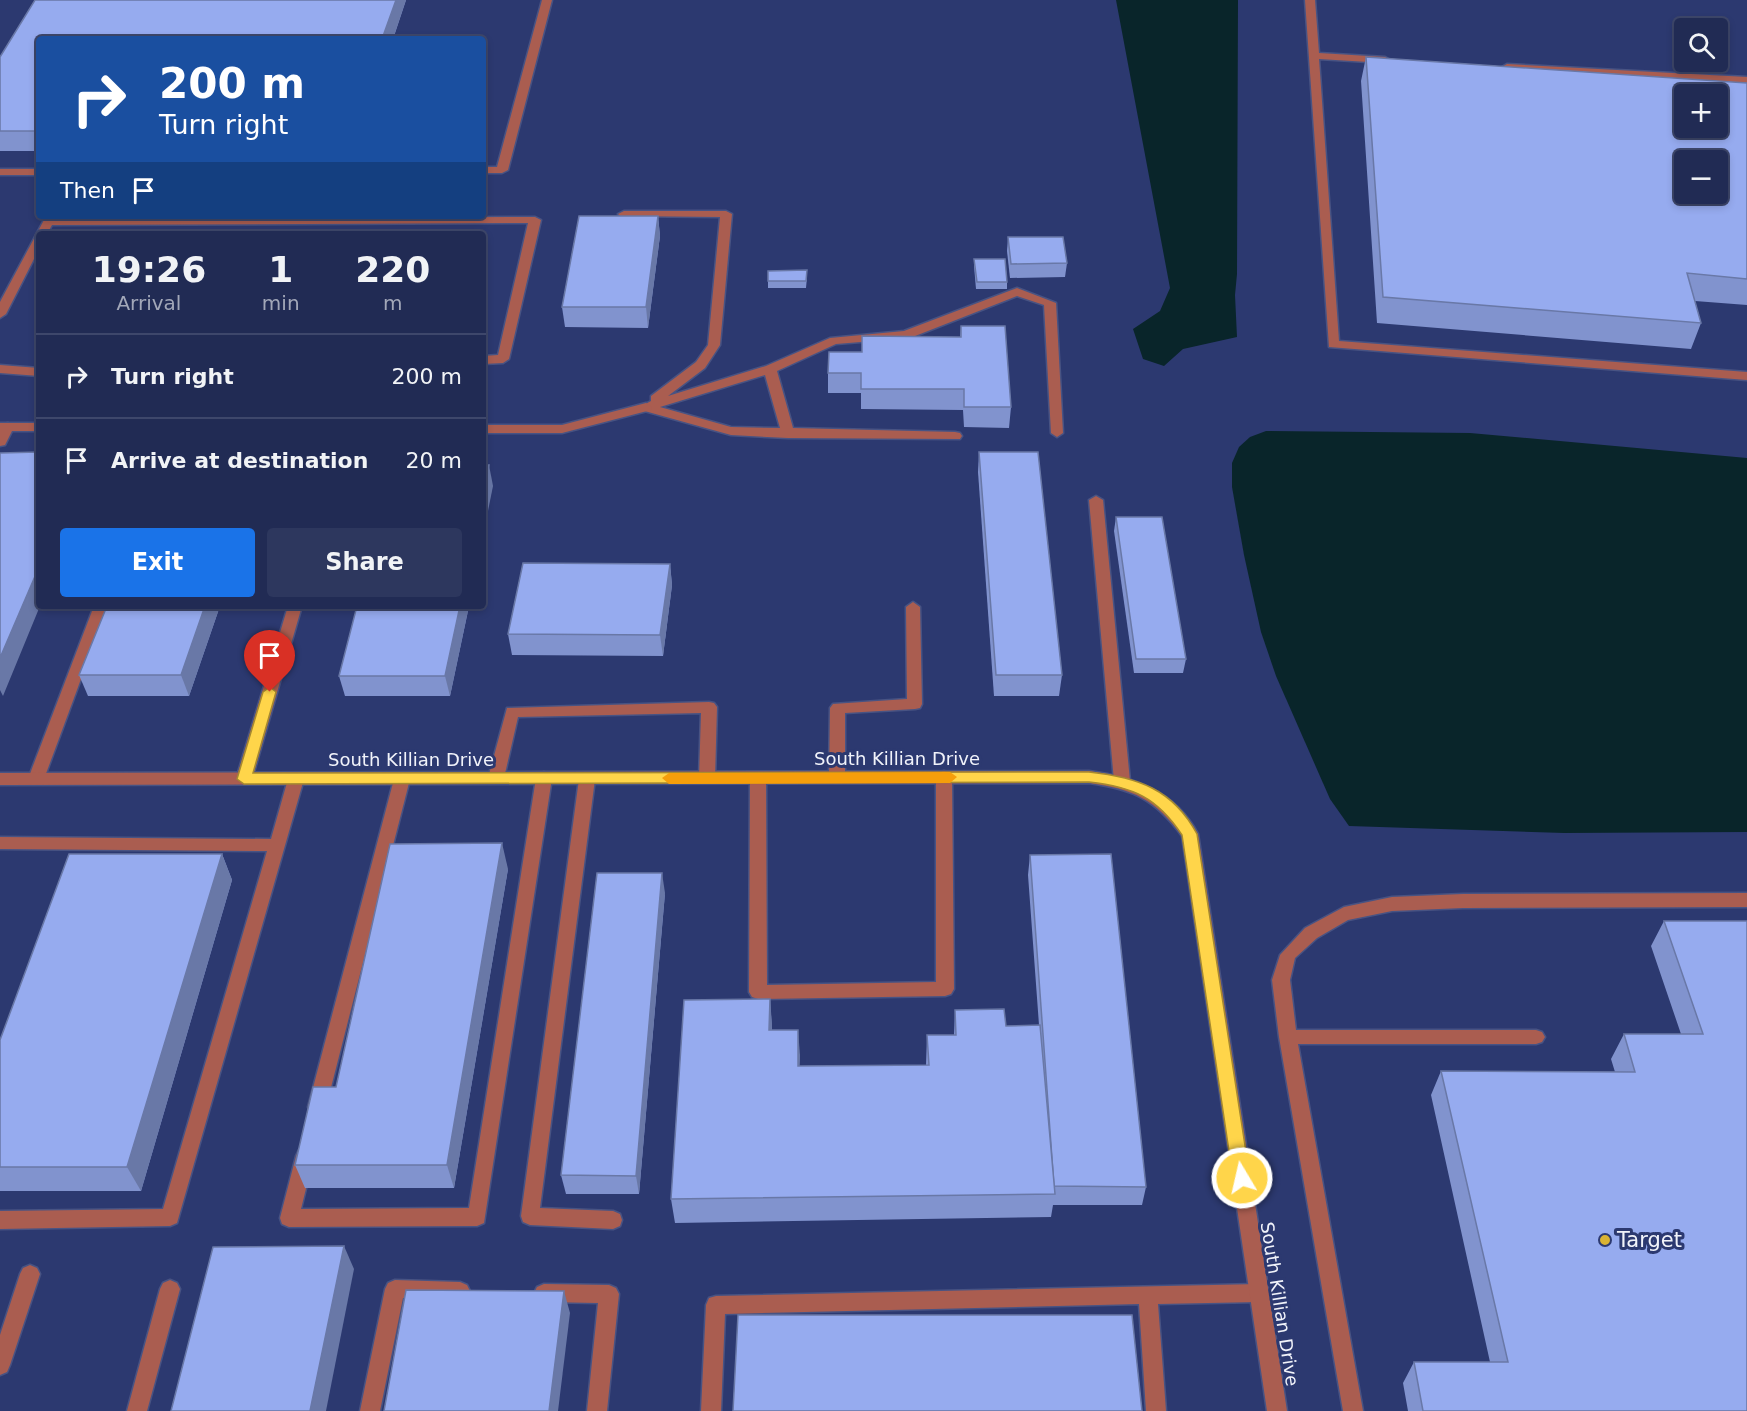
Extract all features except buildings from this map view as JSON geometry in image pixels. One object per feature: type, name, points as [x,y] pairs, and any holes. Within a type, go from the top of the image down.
[{"type":"street","points":[[486,170],[502,170],[547,0]]},
{"type":"street","points":[[1310,0],[1333,344],[1747,376]]},
{"type":"street","points":[[1314,56],[1400,60]]},
{"type":"street","points":[[1492,66],[1747,80]]},
{"type":"street","points":[[0,172],[36,172]]},
{"type":"street","points":[[624,214],[726,214],[714,345],[701,365],[646,406]]},
{"type":"street","points":[[43,231],[48,222],[535,220],[503,359],[486,360]]},
{"type":"street","points":[[0,314],[36,244]]},
{"type":"street","points":[[486,429],[562,429],[770,369],[834,341],[906,335],[1017,292],[1050,303],[1057,433]]},
{"type":"street","points":[[0,369],[36,372]]},
{"type":"street","points":[[770,369],[788,434]]},
{"type":"street","points":[[646,406],[731,431],[956,436]]},
{"type":"street","points":[[0,442],[4,427],[36,427]]},
{"type":"street","points":[[1096,500],[1122,781]]},
{"type":"street","points":[[837,777],[838,708],[915,704],[913,607]]},
{"type":"street","points":[[36,779],[100,609]]},
{"type":"street","points":[[244,779],[294,609]]},
{"type":"street","points":[[496,778],[512,712],[709,707],[707,778]]},
{"type":"street","points":[[758,778],[758,992],[945,989],[944,777]]},
{"type":"street","name":"South Killian Drive","points":[[0,779],[1089,777],[1122,781],[1151,793],[1174,811],[1190,834],[1277,1411]]},
{"type":"street","points":[[0,1220],[170,1217],[296,778]]},
{"type":"street","points":[[402,779],[289,1218],[477,1217],[544,778]]},
{"type":"street","points":[[587,779],[530,1216],[613,1220]]},
{"type":"street","points":[[0,843],[277,845]]},
{"type":"street","points":[[1353,1411],[1288,1037],[1281,980],[1288,955],[1311,933],[1344,914],[1392,904],[1462,901],[1747,900]]},
{"type":"street","points":[[1288,1037],[1536,1037]]},
{"type":"street","points":[[0,1365],[30,1274]]},
{"type":"street","points":[[137,1411],[170,1289]]},
{"type":"street","points":[[370,1411],[395,1289],[478,1291]]},
{"type":"street","points":[[526,1292],[609,1294],[597,1411]]},
{"type":"street","points":[[711,1411],[716,1305],[1259,1293]]},
{"type":"street","points":[[1148,1295],[1156,1411]]},
{"type":"shaded area","points":[[1116,0],[1238,0],[1235,295],[1237,337],[1183,349],[1164,366],[1143,359],[1133,329],[1160,311],[1170,288]]},
{"type":"shaded area","points":[[1266,431],[1470,433],[1747,458],[1747,832],[1564,833],[1349,826],[1330,799],[1276,676],[1261,632],[1244,555],[1232,487],[1232,463],[1239,447],[1250,437]]},
{"type":"slow traffic","points":[[669,778],[950,777]]},
{"type":"place","name":"Target","points":[[1605,1240]]},
{"type":"route","points":[[270,692],[244,779],[1089,777],[1122,781],[1151,793],[1174,811],[1190,834],[1242,1178]]}]
